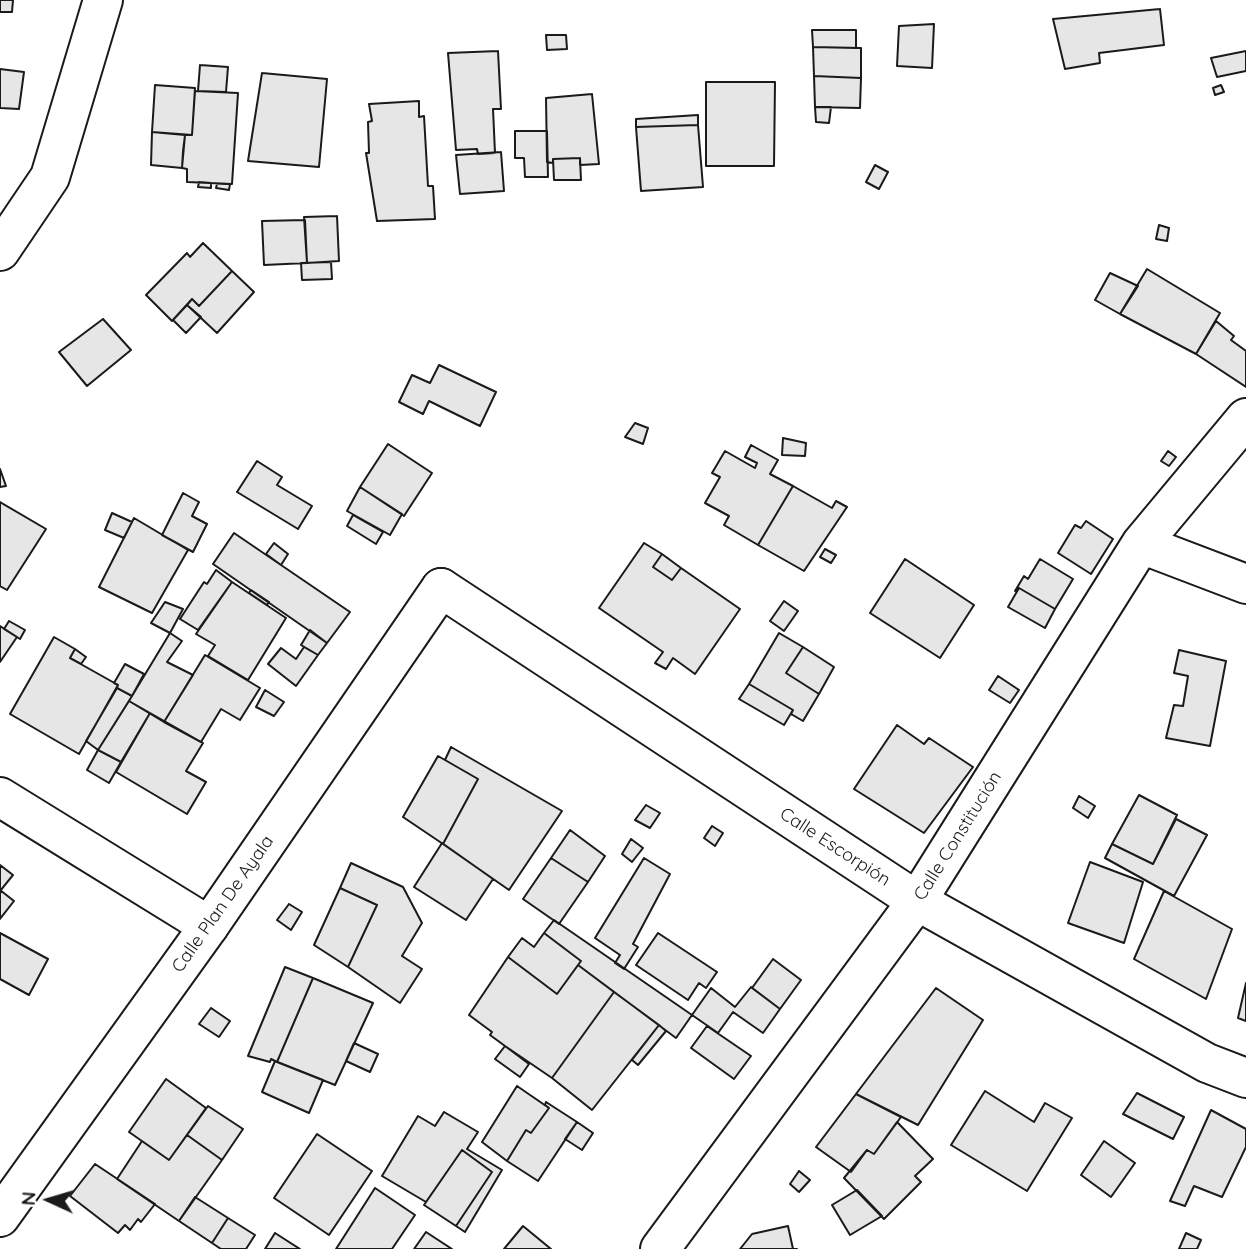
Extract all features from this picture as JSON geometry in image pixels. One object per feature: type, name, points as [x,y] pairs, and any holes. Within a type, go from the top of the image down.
[{"type":"street","points":[[0,251],[50,177],[103,0]]},
{"type":"street","name":"Calle Constitución","points":[[660,1249],[917,901],[1141,544],[1246,418]]},
{"type":"street","points":[[1141,544],[1246,584]]},
{"type":"street","name":"Calle Escorpión","points":[[441,588],[917,901],[1207,1063],[1246,1078]]},
{"type":"street","name":"Calle Plan De Ayala","points":[[0,1217],[209,926],[441,588]]},
{"type":"street","points":[[0,797],[209,926]]},
{"type":"building","points":[[0,0],[13,0],[12,12],[0,12]]},
{"type":"building","points":[[1160,9],[1164,45],[1099,53],[1100,63],[1065,69],[1053,19]]},
{"type":"building","points":[[934,24],[932,68],[897,66],[899,26]]},
{"type":"building","points":[[812,30],[856,30],[856,48],[813,47]]},
{"type":"building","points":[[546,35],[566,35],[567,49],[547,50]]},
{"type":"building","points":[[813,47],[861,48],[861,78],[814,76]]},
{"type":"building","points":[[498,51],[501,109],[493,109],[495,153],[478,154],[477,149],[456,150],[448,53]]},
{"type":"building","points":[[1246,51],[1246,71],[1217,77],[1211,58]]},
{"type":"building","points":[[200,65],[228,67],[226,92],[198,91]]},
{"type":"building","points":[[0,69],[24,72],[19,109],[0,108]]},
{"type":"building","points":[[262,73],[327,79],[319,167],[248,161]]},
{"type":"building","points":[[814,76],[861,78],[860,108],[815,107]]},
{"type":"building","points":[[706,82],[775,82],[774,166],[706,166]]},
{"type":"building","points":[[155,85],[195,88],[192,135],[152,132]]},
{"type":"building","points":[[1221,85],[1224,92],[1215,95],[1213,88]]},
{"type":"building","points":[[195,91],[238,93],[232,184],[187,182],[187,169],[182,168],[183,151],[185,135],[192,135]]},
{"type":"building","points":[[592,94],[599,164],[580,165],[580,158],[553,159],[553,163],[547,162],[546,98]]},
{"type":"building","points":[[419,101],[419,117],[424,116],[428,186],[433,186],[435,219],[377,221],[366,153],[369,153],[368,122],[372,121],[369,104]]},
{"type":"building","points":[[815,107],[831,107],[829,123],[816,122]]},
{"type":"building","points":[[698,115],[698,125],[636,127],[636,119]]},
{"type":"building","points":[[698,125],[703,187],[641,191],[636,127]]},
{"type":"building","points":[[515,131],[547,131],[548,177],[525,177],[524,158],[515,158]]},
{"type":"building","points":[[152,132],[185,135],[182,168],[151,165]]},
{"type":"building","points":[[501,152],[504,191],[460,194],[456,155]]},
{"type":"building","points":[[580,158],[581,180],[554,180],[553,159]]},
{"type":"building","points":[[875,165],[888,172],[879,189],[866,182]]},
{"type":"building","points":[[199,182],[211,183],[211,188],[198,187]]},
{"type":"building","points":[[217,184],[230,184],[229,190],[216,188]]},
{"type":"building","points":[[337,216],[339,261],[307,263],[304,217]]},
{"type":"building","points":[[305,220],[307,263],[264,265],[262,221]]},
{"type":"building","points":[[1159,225],[1169,228],[1167,241],[1156,239]]},
{"type":"building","points":[[203,243],[232,271],[199,306],[192,299],[172,321],[146,295],[187,253],[190,257]]},
{"type":"building","points":[[331,262],[332,279],[302,280],[301,263]]},
{"type":"building","points":[[1147,269],[1220,313],[1196,354],[1120,314]]},
{"type":"building","points":[[232,271],[254,292],[217,333],[187,305],[192,299],[199,306]]},
{"type":"building","points":[[1110,273],[1138,286],[1120,314],[1095,300]]},
{"type":"building","points":[[187,305],[201,317],[186,333],[173,320]]},
{"type":"building","points":[[103,319],[131,350],[87,386],[59,352]]},
{"type":"building","points":[[1216,321],[1234,336],[1231,340],[1246,351],[1246,387],[1196,354]]},
{"type":"building","points":[[439,365],[496,392],[480,426],[429,401],[423,414],[399,402],[412,375],[430,383]]},
{"type":"building","points":[[635,423],[648,428],[643,444],[625,437]]},
{"type":"building","points":[[783,438],[806,443],[805,456],[782,455]]},
{"type":"building","points":[[388,444],[432,473],[404,516],[360,487]]},
{"type":"building","points":[[751,445],[778,460],[770,474],[793,486],[758,545],[724,525],[729,516],[705,503],[720,477],[712,473],[725,451],[755,468],[757,463],[745,457]]},
{"type":"building","points":[[1168,451],[1176,457],[1169,466],[1161,461]]},
{"type":"building","points":[[257,461],[282,477],[277,485],[312,506],[298,529],[237,492]]},
{"type":"building","points":[[0,469],[6,486],[0,487]]},
{"type":"building","points":[[793,486],[832,508],[836,501],[847,507],[804,571],[758,545]]},
{"type":"building","points":[[360,487],[402,514],[390,535],[347,511]]},
{"type":"building","points":[[183,493],[199,502],[192,516],[207,524],[193,552],[162,535]]},
{"type":"building","points":[[0,502],[46,529],[7,590],[0,586]]},
{"type":"building","points":[[112,513],[132,522],[124,538],[105,530]]},
{"type":"building","points":[[353,515],[383,532],[376,544],[347,526]]},
{"type":"building","points":[[134,518],[188,550],[152,613],[99,587]]},
{"type":"building","points":[[1086,521],[1113,539],[1091,574],[1058,553],[1075,525],[1081,528]]},
{"type":"building","points":[[234,533],[350,612],[327,643],[213,564]]},
{"type":"building","points":[[274,543],[288,554],[281,565],[266,554]]},
{"type":"building","points":[[644,543],[662,554],[653,567],[672,580],[681,568],[740,609],[695,674],[673,658],[666,669],[655,663],[663,652],[599,608]]},
{"type":"building","points":[[825,549],[836,555],[831,563],[820,557]]},
{"type":"building","points":[[662,554],[681,568],[672,580],[653,567]]},
{"type":"building","points":[[905,559],[974,605],[940,658],[870,613]]},
{"type":"building","points":[[1040,559],[1073,579],[1055,609],[1019,588],[1015,591],[1024,576],[1028,579]]},
{"type":"building","points":[[216,570],[232,582],[198,630],[180,619],[204,582],[207,584]]},
{"type":"building","points":[[232,582],[286,618],[248,680],[208,656],[215,645],[196,634]]},
{"type":"building","points":[[1019,588],[1055,609],[1045,628],[1008,607]]},
{"type":"building","points":[[251,590],[269,602],[267,605],[249,593]]},
{"type":"building","points":[[784,601],[798,611],[784,631],[770,621]]},
{"type":"building","points":[[165,602],[183,609],[170,633],[151,623]]},
{"type":"building","points":[[9,621],[25,630],[20,639],[4,629]]},
{"type":"building","points":[[0,626],[17,637],[0,662]]},
{"type":"building","points":[[310,630],[327,643],[318,655],[301,645]]},
{"type":"building","points":[[170,633],[182,641],[167,662],[193,675],[164,722],[129,701]]},
{"type":"building","points":[[779,633],[803,647],[786,673],[819,694],[803,721],[791,714],[793,710],[749,684]]},
{"type":"building","points":[[54,637],[75,649],[70,658],[118,685],[79,754],[10,714]]},
{"type":"building","points":[[304,647],[318,655],[296,686],[268,664],[281,648],[296,659]]},
{"type":"building","points":[[803,647],[834,667],[819,694],[786,673]]},
{"type":"building","points":[[75,649],[86,657],[81,664],[70,658]]},
{"type":"building","points":[[1179,650],[1226,661],[1210,746],[1166,738],[1174,705],[1183,706],[1188,676],[1174,673]]},
{"type":"building","points":[[205,655],[260,688],[240,720],[221,709],[201,742],[164,722]]},
{"type":"building","points":[[125,664],[144,674],[132,696],[117,688],[118,685],[114,683]]},
{"type":"building","points":[[998,676],[1019,690],[1010,703],[989,690]]},
{"type":"building","points":[[749,684],[793,710],[784,725],[739,699]]},
{"type":"building","points":[[117,688],[132,696],[98,750],[86,741]]},
{"type":"building","points":[[265,690],[284,702],[274,716],[256,707]]},
{"type":"building","points":[[129,701],[150,713],[121,762],[98,750]]},
{"type":"building","points":[[150,713],[203,743],[186,771],[206,782],[187,814],[116,772]]},
{"type":"building","points":[[897,725],[924,744],[929,738],[973,767],[924,833],[854,789]]},
{"type":"building","points":[[451,747],[562,811],[509,890],[443,844],[478,779],[445,760]]},
{"type":"building","points":[[98,750],[121,762],[109,783],[87,770]]},
{"type":"building","points":[[438,756],[478,779],[443,844],[403,817]]},
{"type":"building","points":[[1139,795],[1177,815],[1153,864],[1112,844]]},
{"type":"building","points":[[1079,796],[1095,806],[1088,818],[1073,808]]},
{"type":"building","points":[[646,805],[660,813],[650,828],[635,820]]},
{"type":"building","points":[[1176,819],[1207,835],[1174,896],[1105,858],[1112,844],[1153,864]]},
{"type":"building","points":[[712,826],[723,833],[715,846],[704,838]]},
{"type":"building","points":[[570,830],[605,856],[588,882],[551,858]]},
{"type":"building","points":[[631,839],[643,848],[632,862],[622,854]]},
{"type":"building","points":[[442,843],[493,879],[466,920],[414,887]]},
{"type":"building","points":[[551,858],[588,882],[559,924],[523,899]]},
{"type":"building","points":[[644,858],[670,874],[633,944],[638,947],[624,969],[615,963],[620,955],[595,938]]},
{"type":"building","points":[[1090,862],[1143,882],[1124,943],[1068,923]]},
{"type":"building","points":[[351,863],[403,887],[422,923],[402,956],[422,969],[400,1003],[348,967],[377,905],[340,888]]},
{"type":"building","points":[[0,865],[13,875],[0,891]]},
{"type":"building","points":[[340,888],[377,905],[348,967],[314,945]]},
{"type":"building","points":[[0,890],[14,901],[0,919]]},
{"type":"building","points":[[1164,891],[1232,929],[1206,999],[1134,959]]},
{"type":"building","points":[[289,904],[302,912],[291,930],[277,920]]},
{"type":"building","points":[[554,920],[692,1015],[676,1038],[578,965],[581,961],[544,933]]},
{"type":"building","points":[[0,933],[48,959],[29,995],[0,979]]},
{"type":"building","points":[[544,933],[581,961],[557,994],[508,957],[522,938],[534,947]]},
{"type":"building","points":[[658,933],[717,972],[706,988],[699,983],[688,1000],[636,965]]},
{"type":"building","points":[[508,957],[557,994],[578,965],[614,992],[552,1078],[490,1035],[492,1032],[469,1015]]},
{"type":"building","points":[[773,959],[801,980],[780,1009],[752,988]]},
{"type":"building","points":[[285,967],[313,978],[277,1062],[248,1056]]},
{"type":"building","points":[[313,978],[373,1003],[335,1085],[277,1062]]},
{"type":"building","points":[[1246,983],[1246,1021],[1238,1018]]},
{"type":"building","points":[[751,987],[780,1009],[763,1033],[733,1012],[718,1033],[692,1015],[711,988],[735,1007]]},
{"type":"building","points":[[936,988],[983,1020],[918,1125],[856,1094]]},
{"type":"building","points":[[614,992],[659,1025],[592,1110],[552,1078]]},
{"type":"building","points":[[211,1008],[230,1021],[219,1037],[199,1024]]},
{"type":"building","points":[[659,1025],[666,1031],[638,1065],[632,1060]]},
{"type":"building","points":[[707,1026],[751,1056],[734,1079],[691,1048]]},
{"type":"building","points":[[354,1043],[378,1054],[370,1072],[346,1061]]},
{"type":"building","points":[[505,1046],[529,1064],[520,1077],[495,1059]]},
{"type":"building","points":[[275,1061],[323,1080],[309,1113],[262,1092]]},
{"type":"building","points":[[166,1079],[206,1108],[169,1160],[129,1132]]},
{"type":"building","points":[[517,1086],[549,1108],[531,1133],[526,1130],[507,1161],[482,1142]]},
{"type":"building","points":[[985,1091],[1034,1122],[1045,1103],[1072,1118],[1027,1191],[951,1145]]},
{"type":"building","points":[[1137,1093],[1184,1117],[1173,1139],[1123,1114]]},
{"type":"building","points":[[856,1094],[901,1117],[874,1154],[867,1150],[851,1172],[816,1147]]},
{"type":"building","points":[[546,1102],[577,1122],[538,1181],[507,1161],[526,1130],[531,1133],[549,1108],[545,1105]]},
{"type":"building","points":[[208,1106],[243,1129],[222,1160],[187,1135]]},
{"type":"building","points":[[1211,1110],[1246,1129],[1246,1147],[1222,1197],[1194,1186],[1185,1206],[1170,1201]]},
{"type":"building","points":[[444,1112],[478,1132],[467,1149],[502,1170],[465,1232],[456,1226],[492,1172],[462,1150],[426,1202],[382,1176],[418,1116],[435,1126]]},
{"type":"building","points":[[577,1122],[593,1133],[582,1150],[565,1139]]},
{"type":"building","points":[[897,1122],[933,1159],[915,1176],[921,1182],[884,1219],[844,1178],[867,1150],[874,1154]]},
{"type":"building","points":[[317,1134],[372,1171],[329,1235],[274,1198]]},
{"type":"building","points":[[187,1135],[222,1160],[179,1221],[117,1179],[142,1141],[169,1160]]},
{"type":"building","points":[[1104,1141],[1135,1163],[1111,1197],[1081,1175]]},
{"type":"building","points":[[462,1150],[492,1172],[456,1226],[424,1205]]},
{"type":"building","points":[[95,1164],[155,1204],[141,1222],[138,1219],[130,1230],[125,1225],[118,1233],[70,1196]]},
{"type":"building","points":[[799,1171],[810,1180],[799,1192],[790,1184]]},
{"type":"building","points":[[375,1188],[415,1215],[392,1249],[336,1249]]},
{"type":"building","points":[[857,1190],[882,1216],[850,1235],[832,1205]]},
{"type":"building","points":[[195,1197],[228,1218],[212,1243],[179,1221]]},
{"type":"building","points":[[228,1218],[255,1235],[246,1249],[221,1249],[212,1243]]},
{"type":"building","points":[[523,1226],[551,1249],[504,1249]]},
{"type":"building","points":[[788,1226],[793,1249],[740,1249],[752,1234]]},
{"type":"building","points":[[426,1232],[452,1249],[414,1249]]},
{"type":"building","points":[[275,1233],[300,1249],[265,1249]]},
{"type":"building","points":[[1186,1233],[1201,1240],[1197,1249],[1179,1249]]}]
